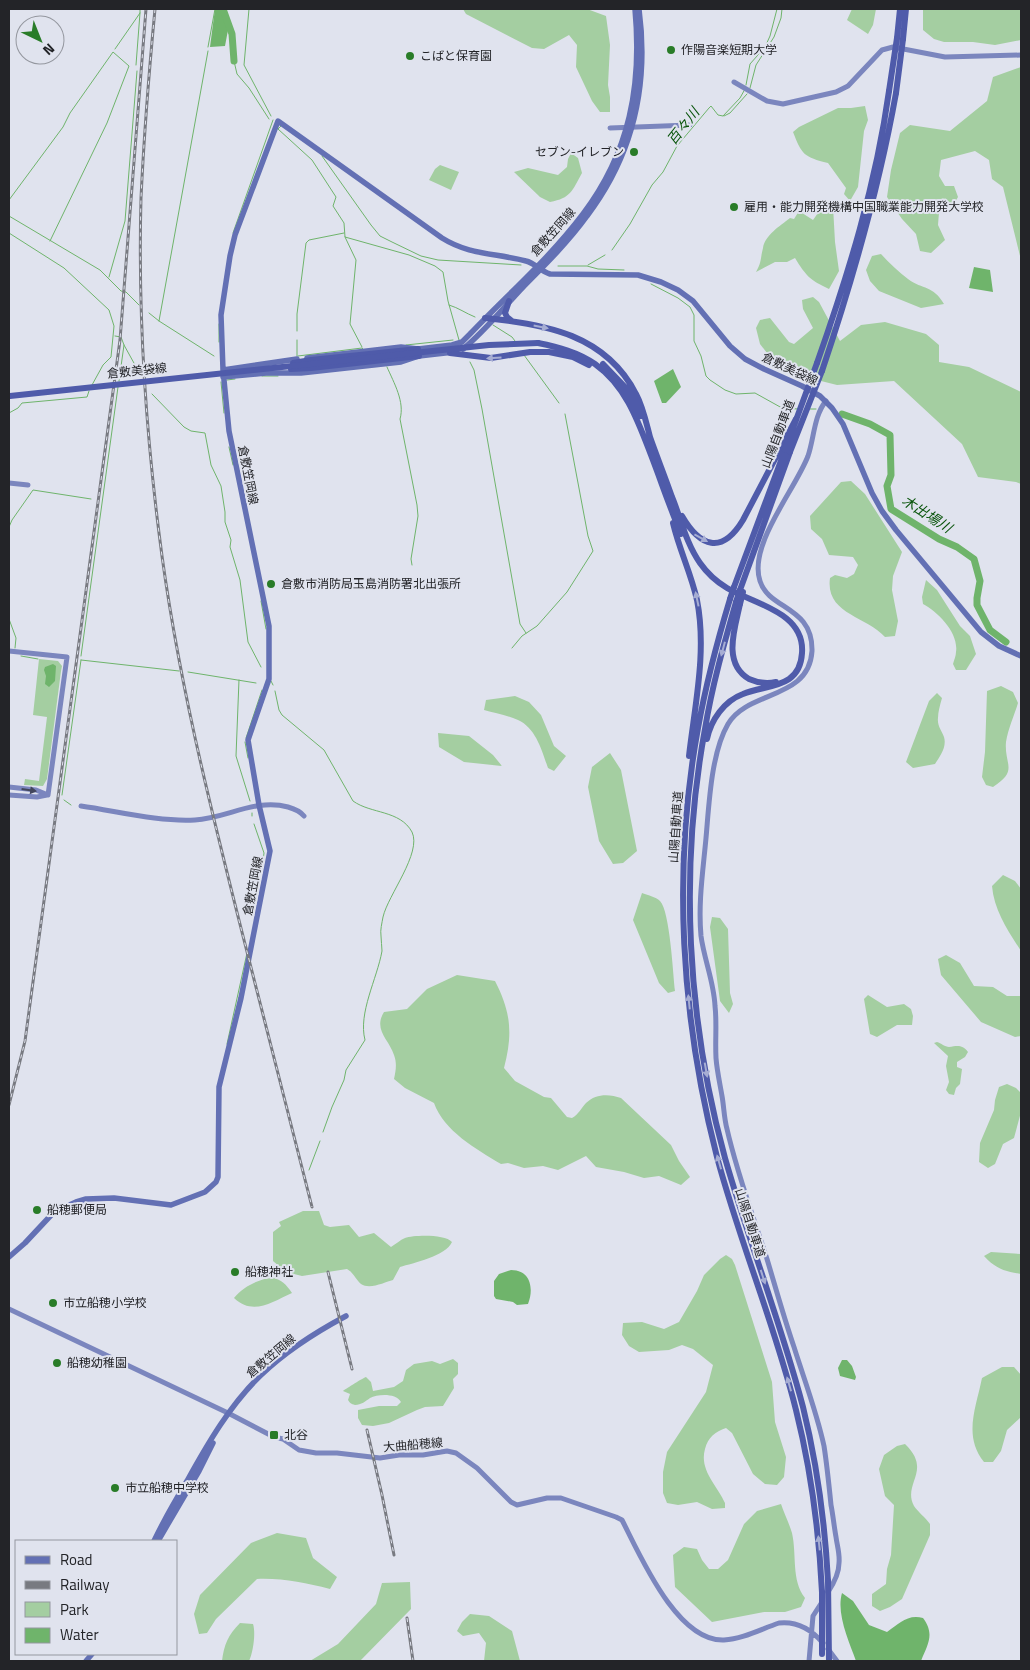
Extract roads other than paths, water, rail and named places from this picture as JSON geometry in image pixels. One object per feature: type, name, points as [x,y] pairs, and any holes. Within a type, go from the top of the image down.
[{"type":"highway","name":"山陽自動車道","points":[[900,9],[900,39]]},
{"type":"highway","name":"山陽自動車道","points":[[739,589],[762,528],[785,450],[822,371],[850,287],[882,166],[906,9]]},
{"type":"highway","name":"山陽自動車道","points":[[829,1661],[828,1581],[821,1500],[809,1433],[787,1353],[725,1156],[706,1073],[692,954],[690,862],[699,768],[712,690],[735,602],[785,450],[844,285],[876,164],[892,92]]},
{"type":"highway","points":[[509,301],[505,313],[507,318],[514,322]]},
{"type":"highway","points":[[485,318],[550,328],[570,335],[590,344],[620,369],[636,394],[690,555],[708,578],[729,594],[778,617],[794,634],[798,644],[798,655],[792,670],[784,678],[774,682],[762,683],[747,677],[739,670],[734,659],[732,646],[735,602],[739,589]]},
{"type":"highway","points":[[462,342],[460,350],[466,356]]},
{"type":"highway","points":[[267,369],[488,345],[538,343],[561,345],[577,350],[597,360],[609,370],[630,395],[651,438]]},
{"type":"highway","points":[[538,343],[582,356],[601,368],[614,382],[636,416],[690,546],[706,570],[725,587],[767,606],[786,618],[797,631],[802,647],[799,666],[787,680],[774,686],[742,694],[721,709],[709,730],[699,768]]},
{"type":"highway","points":[[267,369],[311,360],[418,349]]},
{"type":"highway","points":[[450,353],[491,358],[530,352],[549,352],[572,357],[593,367],[614,382]]},
{"type":"highway","points":[[267,369],[311,368],[419,356]]},
{"type":"highway","name":"倉敷美袋線","points":[[9,396],[267,369]]},
{"type":"highway","points":[[671,501],[698,538],[710,542],[725,540],[733,535],[740,526],[785,450]]},
{"type":"highway","points":[[671,501],[675,530],[694,585],[701,630],[701,662],[690,755],[686,822]]},
{"type":"highway","name":"山陽自動車道","points":[[735,602],[712,664],[699,721],[691,772],[686,822],[685,954],[692,1033],[699,1075],[718,1159],[782,1363],[802,1435],[814,1503],[822,1592],[822,1658]]},
{"type":"main road","name":"倉敷笠岡線","points":[[630,127],[637,70],[638,36],[635,9]]},
{"type":"main road","name":"倉敷笠岡線","points":[[9,1257],[54,1212],[76,1202],[86,1199],[114,1198],[171,1205],[205,1192],[216,1182],[219,1172],[219,1087],[240,998],[270,851],[259,805],[248,740],[269,680],[269,626],[231,439],[223,377],[221,316],[231,250],[244,208],[278,121],[450,243],[469,251],[528,261],[538,268],[575,232],[601,196],[619,162],[630,127],[643,63],[643,36],[639,9]]},
{"type":"main road","points":[[223,377],[266,373],[301,373],[401,362],[419,356],[450,353],[460,350],[493,319],[538,268]]},
{"type":"main road","points":[[223,370],[313,357],[401,347],[418,349],[462,342],[538,268]]},
{"type":"main road","name":"倉敷美袋線","points":[[538,268],[555,275],[638,275],[661,282],[678,290],[693,301],[730,346],[745,359],[764,370],[802,386],[826,401],[843,424],[872,493],[896,530],[981,632],[999,646],[1021,656]]},
{"type":"main road","name":"倉敷笠岡線","points":[[154,1540],[200,1456],[228,1413],[261,1375],[273,1365],[312,1336],[346,1316]]},
{"type":"main road","name":"倉敷笠岡線","points":[[159,1540],[199,1471],[221,1425]]},
{"type":"street","points":[[734,82],[767,101],[783,104],[836,92],[848,86],[882,50],[893,47],[945,57],[1021,55]]},
{"type":"street","points":[[610,128],[690,125]]},
{"type":"street","points":[[809,1661],[813,1616],[834,1582],[840,1559],[824,1448],[740,1180],[727,1130],[717,1068],[715,1003],[702,938],[700,898],[710,791],[725,731],[730,721],[739,711],[757,700],[775,695],[796,682],[802,676],[810,659],[812,649],[805,624],[792,610],[765,591],[760,584],[757,569],[770,526],[783,501],[800,476],[813,441],[820,410],[826,401]]},
{"type":"street","points":[[9,483],[28,485]]},
{"type":"street","points":[[9,651],[67,657],[48,794]]},
{"type":"street","points":[[9,787],[36,790],[48,794]]},
{"type":"street","points":[[9,795],[37,798],[48,794]]},
{"type":"street","points":[[80,806],[156,818],[194,820],[271,804],[299,810],[304,816]]},
{"type":"street","name":"大曲船穂線","points":[[9,1309],[228,1413],[274,1437],[283,1439],[299,1450],[380,1458],[399,1455],[424,1455],[447,1451],[456,1453],[484,1474],[511,1502],[517,1505],[547,1498],[562,1498],[616,1516],[622,1520],[662,1596],[679,1615],[703,1634],[724,1640],[785,1622],[806,1627],[837,1661]]},
{"type":"water","points":[[215,9],[221,9],[228,30],[225,46],[210,47]]},
{"type":"water","points":[[974,267],[990,270],[993,292],[969,288]]},
{"type":"water","points":[[673,369],[681,387],[666,403],[662,403],[654,381]]},
{"type":"water","points":[[53,664],[56,666],[55,681],[49,687],[45,684],[46,676],[44,670],[45,667]]},
{"type":"water","points":[[511,1270],[523,1273],[529,1281],[531,1292],[528,1304],[517,1305],[513,1302],[496,1299],[494,1296],[494,1281],[499,1274]]},
{"type":"water","points":[[842,1360],[847,1360],[852,1366],[856,1377],[855,1380],[840,1376],[838,1368]]},
{"type":"water","points":[[842,1593],[853,1601],[869,1625],[887,1632],[899,1623],[912,1617],[923,1618],[929,1629],[929,1639],[921,1661],[856,1661],[842,1618]]},
{"type":"waterway","points":[[115,49],[140,13],[140,9]]},
{"type":"waterway","points":[[208,47],[215,9]]},
{"type":"waterway","points":[[223,9],[232,34],[234,61]]},
{"type":"waterway","points":[[249,9],[244,65],[271,116]]},
{"type":"waterway","name":"百々川","points":[[746,85],[750,64],[765,47],[777,9]]},
{"type":"waterway","name":"百々川","points":[[750,88],[756,65],[774,37],[781,18],[782,9]]},
{"type":"waterway","points":[[136,65],[140,13]]},
{"type":"waterway","points":[[159,321],[208,51]]},
{"type":"waterway","points":[[9,200],[63,127],[70,113],[113,52],[129,66],[107,123],[50,241]]},
{"type":"waterway","points":[[234,61],[237,74],[249,88],[269,119]]},
{"type":"waterway","points":[[109,277],[125,221],[137,71]]},
{"type":"waterway","name":"百々川","points":[[612,250],[630,224],[652,185],[663,172],[677,146],[711,106],[718,115],[723,116],[740,98],[745,89]]},
{"type":"waterway","name":"百々川","points":[[724,116],[730,113],[747,94]]},
{"type":"waterway","points":[[233,233],[273,120]]},
{"type":"waterway","points":[[281,126],[278,129],[312,160],[336,197],[333,206],[344,223],[345,237],[409,255],[435,266],[443,272],[448,301],[459,340]]},
{"type":"waterway","points":[[322,156],[380,236],[421,256],[438,260],[521,265]]},
{"type":"waterway","points":[[9,216],[100,270],[121,291],[126,292],[139,305]]},
{"type":"waterway","points":[[9,233],[64,268],[109,310],[114,326],[111,357],[103,365],[92,385]]},
{"type":"waterway","points":[[297,331],[297,314],[306,243],[309,240],[344,233]]},
{"type":"waterway","points":[[345,237],[356,260],[350,324],[362,347]]},
{"type":"waterway","name":"百々川","points":[[588,265],[605,255]]},
{"type":"waterway","name":"木出場川","points":[[558,266],[587,266],[598,269],[624,270]]},
{"type":"waterway","name":"木出場川","points":[[651,284],[678,298],[690,307],[694,315],[694,341],[701,356],[706,376],[710,380],[725,390],[736,394],[755,393],[782,408],[798,409]]},
{"type":"waterway","points":[[449,305],[475,317]]},
{"type":"waterway","points":[[149,313],[214,356]]},
{"type":"waterway","points":[[219,324],[219,342]]},
{"type":"waterway","points":[[493,325],[515,341]]},
{"type":"waterway","points":[[115,336],[121,337],[140,374]]},
{"type":"waterway","points":[[297,340],[297,356]]},
{"type":"waterway","points":[[406,345],[453,340]]},
{"type":"waterway","points":[[119,381],[124,345]]},
{"type":"waterway","points":[[298,356],[363,349]]},
{"type":"waterway","points":[[524,355],[559,403]]},
{"type":"waterway","points":[[470,362],[474,370],[482,409],[520,624],[526,633]]},
{"type":"waterway","points":[[387,367],[400,399],[400,419],[417,505],[418,516],[411,559],[412,565]]},
{"type":"waterway","points":[[262,376],[278,376]]},
{"type":"waterway","points":[[227,380],[235,379]]},
{"type":"waterway","points":[[221,382],[224,413]]},
{"type":"waterway","points":[[81,656],[118,387]]},
{"type":"waterway","points":[[9,413],[18,408],[22,403],[87,397],[89,391]]},
{"type":"waterway","points":[[152,394],[184,427],[191,431],[205,433],[211,465],[221,486],[225,522],[231,540],[230,547],[240,580],[248,642],[261,667]]},
{"type":"waterway","name":"木出場川","points":[[809,409],[816,409]]},
{"type":"waterway","points":[[512,648],[522,636],[537,626],[567,592],[593,551],[588,536],[565,414]]},
{"type":"waterway","name":"木出場川","points":[[842,414],[870,424],[890,435],[891,475],[887,486],[891,509],[939,539],[957,547],[974,559],[980,581],[977,605],[990,630],[1006,642]]},
{"type":"waterway","points":[[229,447],[233,465]]},
{"type":"waterway","points":[[9,527],[33,490],[91,499]]},
{"type":"waterway","points":[[261,601],[266,629]]},
{"type":"waterway","points":[[9,619],[16,638],[15,648]]},
{"type":"waterway","points":[[21,656],[38,659]]},
{"type":"waterway","points":[[81,660],[179,671]]},
{"type":"waterway","points":[[62,795],[81,660]]},
{"type":"waterway","points":[[188,672],[256,683]]},
{"type":"waterway","points":[[239,680],[236,756],[250,801]]},
{"type":"waterway","points":[[271,681],[273,685]]},
{"type":"waterway","points":[[246,738],[262,690]]},
{"type":"waterway","points":[[275,691],[282,715],[324,750],[353,801],[400,820],[412,832],[414,841],[409,862],[383,917],[380,962],[364,1019],[365,1040],[346,1070],[344,1080],[323,1132]]},
{"type":"waterway","points":[[245,742],[248,758]]},
{"type":"waterway","points":[[64,800],[71,805]]},
{"type":"waterway","points":[[254,824],[264,853],[262,868]]},
{"type":"waterway","points":[[227,1044],[247,953]]},
{"type":"waterway","points":[[309,1170],[320,1141]]},
{"type":"railway","points":[[9,1105],[25,1041],[120,340],[146,9]]},
{"type":"railway","points":[[155,9],[142,174],[140,240],[146,408],[159,533],[166,585],[195,738],[231,890],[312,1207]]},
{"type":"railway","points":[[328,1272],[352,1369]]},
{"type":"railway","points":[[367,1430],[394,1555]]},
{"type":"railway","points":[[407,1618],[413,1661]]},
{"type":"place","name":"作陽音楽短期大学","points":[[671,50]]},
{"type":"place","name":"こばと保育園","points":[[410,56]]},
{"type":"place","name":"セブン-イレブン","points":[[634,152]]},
{"type":"place","name":"雇用・能力開発機構中国職業能力開発大学校","points":[[734,207]]},
{"type":"place","name":"倉敷市消防局玉島消防署北出張所","points":[[271,584]]},
{"type":"place","name":"船穂郵便局","points":[[37,1210]]},
{"type":"place","name":"船穂神社","points":[[235,1272]]},
{"type":"place","name":"市立船穂小学校","points":[[53,1303]]},
{"type":"place","name":"船穂幼稚園","points":[[57,1363]]},
{"type":"place","name":"北谷","points":[[274,1435]]},
{"type":"place","name":"市立船穂中学校","points":[[115,1488]]}]
